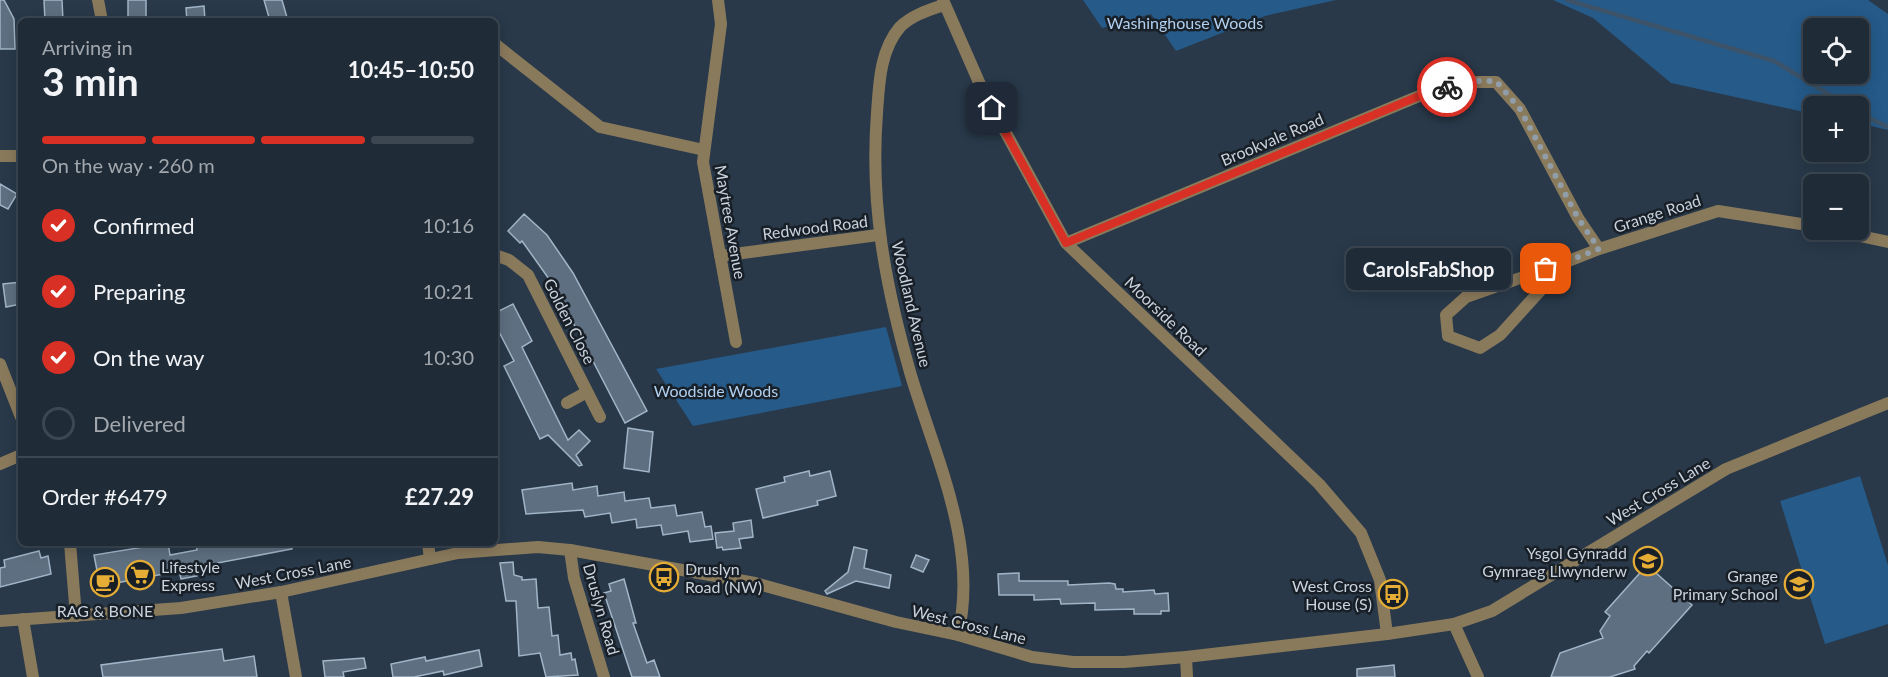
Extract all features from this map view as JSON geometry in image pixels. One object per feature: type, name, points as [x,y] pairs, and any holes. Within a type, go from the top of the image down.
[{"type":"street","points":[[98,0],[101,18]]},
{"type":"street","name":"Maytree Avenue","points":[[718,0],[721,24],[703,162],[736,342]]},
{"type":"street","name":"Woodland Avenue","points":[[944,2],[911,18],[900,27],[885,52],[874,153],[878,235],[909,369],[946,480],[962,555],[964,611],[958,635]]},
{"type":"street","name":"Moorside Road","points":[[944,2],[982,89],[1066,243],[1319,484],[1361,533],[1380,580],[1387,634]]},
{"type":"street","points":[[498,46],[600,127],[704,150]]},
{"type":"street","name":"Brookvale Road","points":[[1066,243],[1436,89],[1475,81],[1496,81]]},
{"type":"street","name":"Grange Road","points":[[1496,81],[1520,109],[1578,218],[1599,249],[1718,211],[1803,224]]},
{"type":"street","points":[[0,156],[18,156]]},
{"type":"street","name":"Redwood Road","points":[[720,256],[878,235]]},
{"type":"street","points":[[1869,238],[1888,242]]},
{"type":"street","points":[[1566,262],[1500,335],[1480,348],[1448,336],[1446,315],[1466,297],[1599,249]]},
{"type":"street","name":"Golden Close","points":[[498,256],[509,260],[528,275],[600,417]]},
{"type":"street","points":[[0,364],[18,409]]},
{"type":"street","points":[[567,403],[587,392]]},
{"type":"street","name":"West Cross Lane","points":[[0,621],[172,609],[281,592],[430,559],[506,548],[570,550],[755,583],[896,622],[958,635],[1032,657],[1073,662],[1124,662],[1186,657],[1387,634],[1454,624],[1491,611],[1529,591],[1726,469],[1888,403]]},
{"type":"street","points":[[0,464],[18,456]]},
{"type":"street","points":[[70,546],[76,616]]},
{"type":"street","points":[[428,546],[430,559]]},
{"type":"street","name":"Druslyn Road","points":[[570,550],[574,578],[604,677]]},
{"type":"street","points":[[281,592],[296,677]]},
{"type":"street","points":[[23,619],[33,677]]},
{"type":"street","points":[[1454,624],[1478,677]]},
{"type":"street","points":[[1186,657],[1187,677]]},
{"type":"green space","name":"Washinghouse Woods","points":[[1083,0],[1336,0],[1265,16],[1176,51],[1151,14],[1102,28]]},
{"type":"green space","points":[[1553,0],[1868,0],[1888,14],[1888,130],[1869,125],[1869,96],[1803,96],[1803,112],[1671,83],[1593,18]]},
{"type":"green space","name":"Woodside Woods","points":[[886,327],[902,386],[693,426],[656,369]]},
{"type":"green space","points":[[1860,476],[1888,565],[1888,624],[1825,644],[1780,501]]},
{"type":"building","points":[[0,0],[4,0],[14,19],[15,49],[0,49]]},
{"type":"building","points":[[44,0],[62,0],[63,18],[45,18]]},
{"type":"building","points":[[128,0],[146,0],[146,18],[128,18]]},
{"type":"building","points":[[264,0],[282,0],[287,18],[269,18]]},
{"type":"building","points":[[204,6],[205,18],[187,18],[186,8]]},
{"type":"building","points":[[0,184],[17,194],[8,209],[0,205]]},
{"type":"building","points":[[524,214],[547,235],[573,273],[647,411],[625,423],[554,286],[522,241],[520,243],[508,231]]},
{"type":"building","points":[[18,282],[18,305],[6,307],[3,284]]},
{"type":"building","points":[[513,304],[532,341],[522,347],[568,440],[579,430],[590,441],[576,455],[582,465],[579,466],[548,435],[540,439],[504,366],[514,361],[498,330],[498,312]]},
{"type":"building","points":[[628,428],[653,432],[649,472],[624,468]]},
{"type":"building","points":[[809,471],[810,476],[830,471],[836,496],[817,501],[818,505],[763,518],[756,489],[785,482],[784,477]]},
{"type":"building","points":[[572,483],[573,490],[597,486],[598,496],[624,492],[625,501],[649,498],[651,508],[675,505],[677,516],[702,512],[705,527],[711,526],[713,539],[690,542],[688,531],[663,535],[661,525],[637,528],[636,519],[612,523],[610,513],[585,517],[583,510],[526,514],[522,490]]},
{"type":"building","points":[[751,520],[753,537],[739,539],[741,548],[723,550],[722,547],[717,548],[715,533],[734,531],[733,523]]},
{"type":"building","points":[[150,546],[168,546],[170,555],[197,550],[196,546],[292,546],[292,549],[196,567],[197,576],[181,579],[179,571],[100,586],[94,555]]},
{"type":"building","points":[[854,547],[867,550],[864,568],[891,575],[889,588],[856,581],[827,594],[825,591],[848,572]]},
{"type":"building","points":[[39,551],[41,558],[48,556],[51,574],[0,587],[0,568],[5,567],[4,560]]},
{"type":"building","points":[[916,555],[929,560],[923,572],[911,567]]},
{"type":"building","points":[[513,562],[514,575],[522,577],[522,580],[536,579],[538,608],[549,607],[552,636],[558,635],[560,655],[571,653],[572,660],[575,659],[578,675],[546,677],[540,653],[519,656],[516,601],[506,601],[500,563]]},
{"type":"building","points":[[1647,565],[1692,605],[1649,653],[1647,651],[1634,666],[1635,669],[1610,677],[1551,677],[1560,653],[1603,638],[1600,631],[1610,616],[1605,612]]},
{"type":"building","points":[[1019,573],[1019,581],[1068,581],[1068,585],[1109,583],[1115,584],[1116,589],[1123,589],[1123,592],[1154,590],[1155,594],[1168,593],[1169,611],[1161,611],[1161,614],[1134,614],[1134,609],[1095,610],[1095,603],[1061,604],[1060,599],[1034,600],[1034,595],[999,595],[998,574]]},
{"type":"building","points":[[624,579],[636,623],[633,623],[647,663],[654,660],[660,677],[632,677],[604,593],[611,591],[609,584]]},
{"type":"building","points":[[222,649],[224,661],[254,656],[257,677],[103,677],[101,665]]},
{"type":"building","points":[[479,650],[482,666],[444,675],[443,671],[414,677],[393,677],[391,664],[425,657],[426,661]]},
{"type":"building","points":[[364,658],[366,668],[343,672],[344,677],[325,677],[323,661]]},
{"type":"building","points":[[1394,665],[1395,677],[1357,677],[1357,669]]},
{"type":"waterway","points":[[1567,0],[1774,61],[1832,96]]},
{"type":"waterway","points":[[1869,118],[1888,127]]},
{"type":"way so far","points":[[1447,87],[1475,81],[1496,81],[1520,109],[1578,218],[1599,249],[1546,269]]},
{"type":"place","name":"CarolsFabShop","points":[[1546,269]]},
{"type":"place","name":"Ysgol Gynradd Gymraeg Llwynderw","points":[[1648,561]]},
{"type":"place","name":"Lifestyle Express","points":[[140,575]]},
{"type":"place","name":"Druslyn Road (NW)","points":[[664,577]]},
{"type":"place","name":"RAG & BONE","points":[[105,582]]},
{"type":"place","name":"Grange Primary School","points":[[1799,584]]},
{"type":"place","name":"West Cross House (S)","points":[[1393,594]]},
{"type":"route","points":[[992,108],[1066,243],[1436,89],[1447,87]]}]
